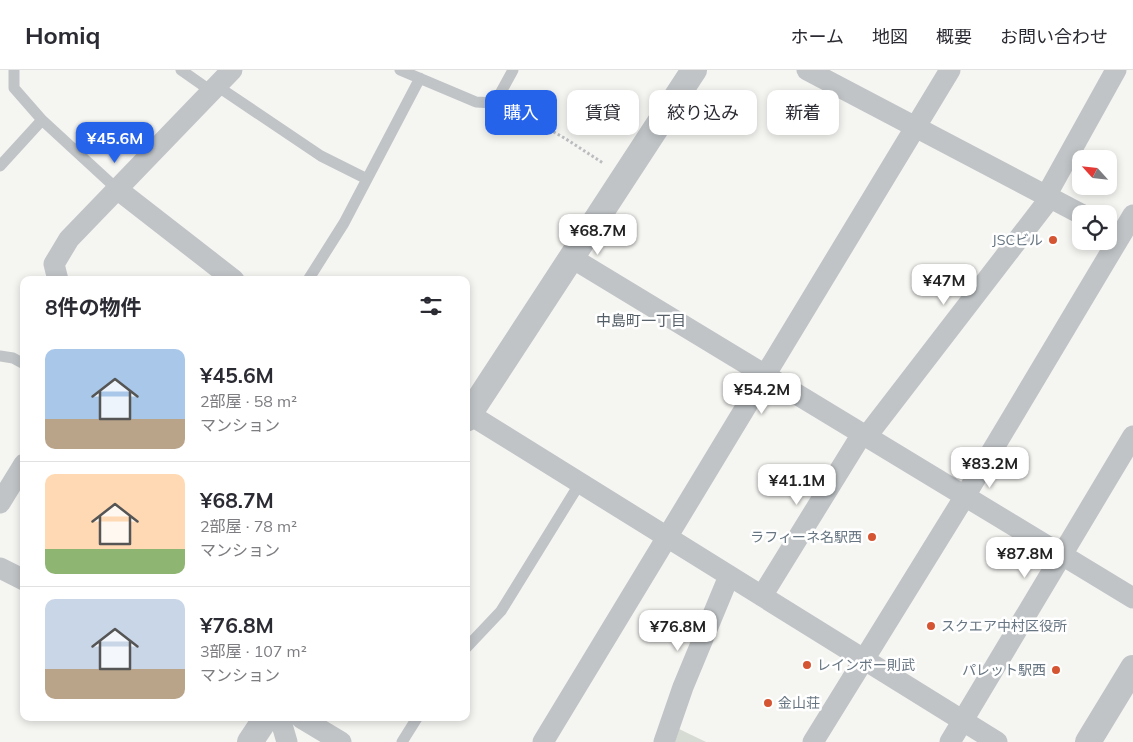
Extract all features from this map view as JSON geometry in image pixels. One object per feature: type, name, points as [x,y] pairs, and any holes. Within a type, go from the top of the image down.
[{"type":"street","points":[[57,276],[54,264],[69,239],[232,70]]},
{"type":"street","points":[[470,414],[694,70]]},
{"type":"street","points":[[807,70],[1072,209]]},
{"type":"street","points":[[543,742],[950,70]]},
{"type":"street","points":[[762,596],[864,435],[1048,197],[1116,70]]},
{"type":"street","points":[[117,189],[229,276]]},
{"type":"street","points":[[813,742],[965,496],[1133,215]]},
{"type":"street","points":[[572,258],[1133,598]]},
{"type":"street","points":[[470,418],[580,483],[996,742]]},
{"type":"street","points":[[950,742],[1133,436]]},
{"type":"street","points":[[0,503],[20,470]]},
{"type":"street","points":[[0,568],[20,578]]},
{"type":"street","points":[[664,742],[683,687],[729,576]]},
{"type":"street","points":[[1088,742],[1133,668]]},
{"type":"street","points":[[250,742],[264,721]]},
{"type":"street","points":[[281,721],[287,742]]},
{"type":"street","points":[[306,721],[341,742]]},
{"type":"lane","points":[[14,70],[14,88],[42,120],[117,189]]},
{"type":"lane","points":[[180,70],[321,156],[367,179]]},
{"type":"lane","points":[[400,70],[476,102],[485,102]]},
{"type":"lane","points":[[503,90],[514,70]]},
{"type":"lane","points":[[311,276],[344,223],[420,78]]},
{"type":"lane","points":[[0,166],[42,120]]},
{"type":"lane","points":[[0,356],[13,358],[20,362]]},
{"type":"lane","points":[[470,644],[501,611],[580,483]]},
{"type":"lane","points":[[402,742],[414,721]]},
{"type":"path","points":[[557,133],[624,178]]},
{"type":"shaded area","points":[[675,727],[706,742],[671,742]]},
{"type":"place","name":"JSCビル","points":[[1053,240]]},
{"type":"place","name":"ラフィーネ名駅西","points":[[872,537]]},
{"type":"place","name":"スクエア中村区役所","points":[[931,626]]},
{"type":"place","name":"レインボー則武","points":[[807,665]]},
{"type":"place","name":"パレット駅西","points":[[1056,670]]},
{"type":"place","name":"金山荘","points":[[768,703]]},
{"type":"district","name":"中島町一丁目","points":[[641,321]]}]
